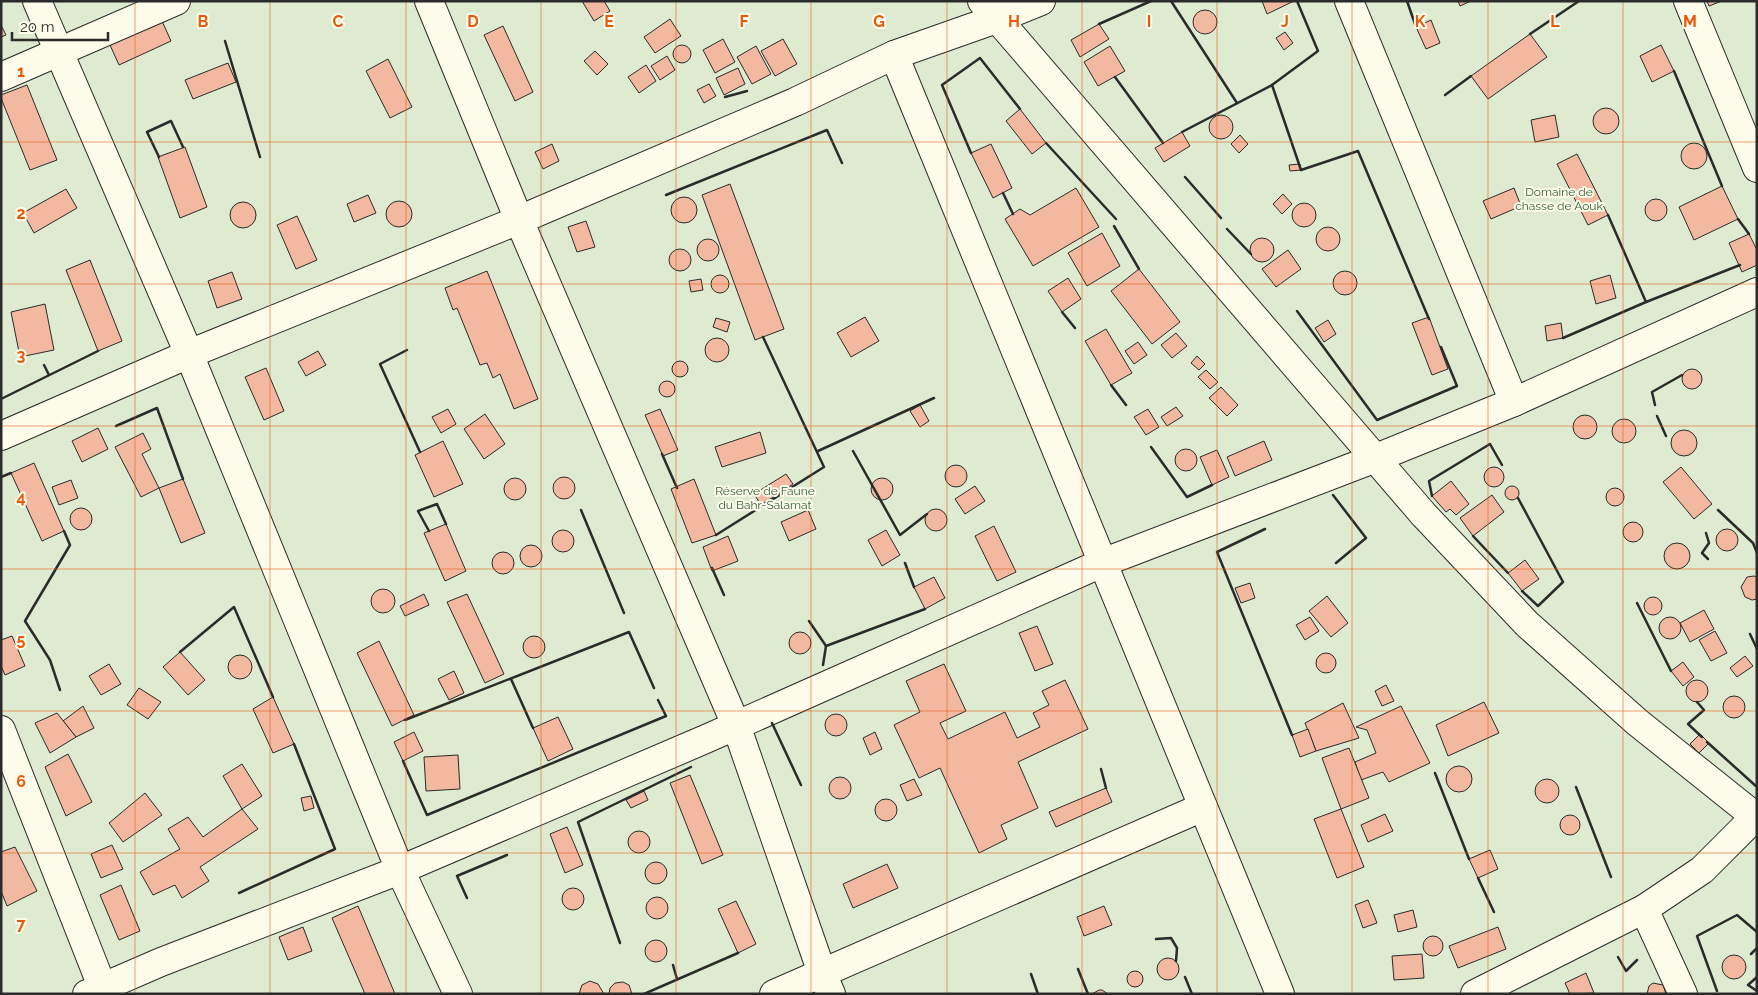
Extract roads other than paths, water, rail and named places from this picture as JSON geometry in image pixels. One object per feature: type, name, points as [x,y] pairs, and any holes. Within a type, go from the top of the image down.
[{"type":"street","points":[[37,1],[189,354],[400,870],[458,994]]},
{"type":"street","points":[[1,78],[176,1]]},
{"type":"street","points":[[429,1],[519,220],[736,725],[827,983]]},
{"type":"street","points":[[1,436],[189,354],[519,220],[795,102],[991,10],[1041,1]]},
{"type":"street","points":[[1349,1],[1514,402]]},
{"type":"street","points":[[1688,1],[1757,168]]},
{"type":"street","points":[[991,10],[1424,515],[1527,624],[1637,722],[1756,818],[1702,870],[1644,909],[1474,994]]},
{"type":"street","points":[[894,55],[1280,994]]},
{"type":"street","points":[[1,730],[98,992],[161,962],[400,870],[736,725],[1102,563],[1376,458],[1514,402],[1757,292]]},
{"type":"street","points":[[774,994],[827,983],[1203,807]]},
{"type":"street","points":[[1644,909],[1683,994]]},
{"type":"park label","name":"Domaine de chasse de Aouk","points":[[1559,199]]},
{"type":"park label","name":"Réserve de Faune du Bahr-Salamat","points":[[765,498]]}]
